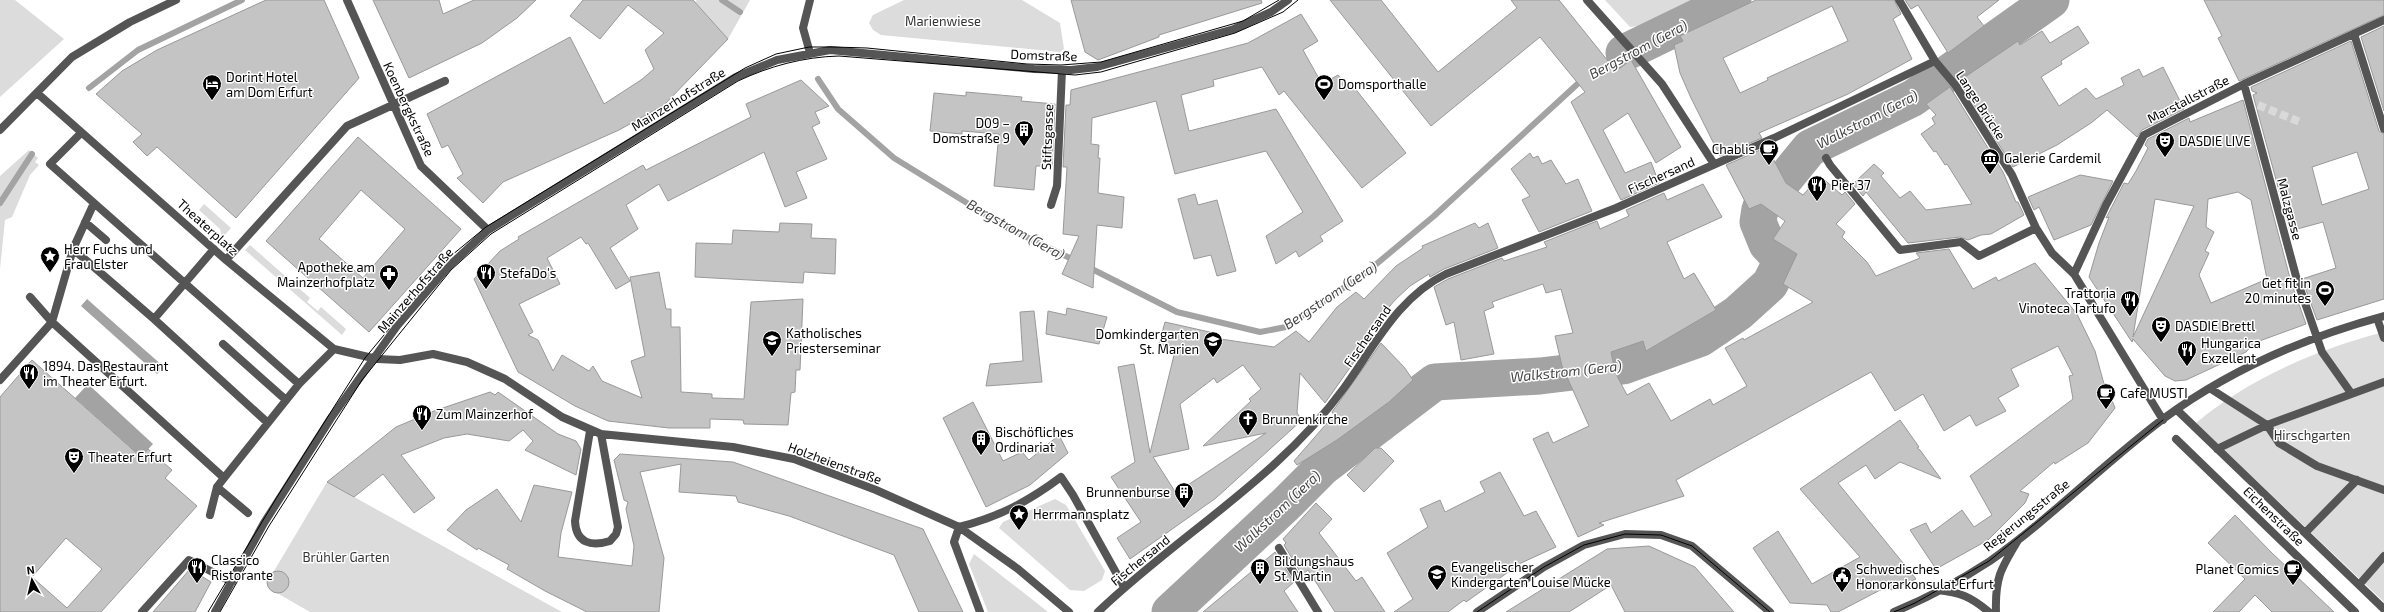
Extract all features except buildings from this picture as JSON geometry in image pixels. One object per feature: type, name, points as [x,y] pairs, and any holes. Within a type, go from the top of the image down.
[{"type":"street","points":[[0,130],[72,57],[130,22],[176,0]]},
{"type":"street","name":"Koenbergkstraße","points":[[347,0],[392,104],[422,166],[488,230]]},
{"type":"street","points":[[810,0],[803,28],[810,53]]},
{"type":"street","name":"Domstraße","points":[[810,53],[830,50],[860,52],[1062,70],[1104,66],[1200,40],[1250,23],[1288,0]]},
{"type":"street","name":"Fischersand","points":[[1587,0],[1662,84],[1714,164]]},
{"type":"street","name":"Lange Brücke","points":[[1899,0],[1938,64],[1956,86],[2012,175],[2036,228],[2052,253],[2074,274],[2163,420]]},
{"type":"street","name":"Marstallstraße","points":[[2074,274],[2106,205],[2144,135],[2244,84],[2384,20]]},
{"type":"street","points":[[2354,34],[2384,129]]},
{"type":"street","name":"Mainzerhofstraße","points":[[215,612],[264,523],[330,418],[374,358],[431,286],[488,230],[736,77],[768,63],[810,53]]},
{"type":"street","name":"Fischersand","points":[[1098,612],[1124,587],[1239,497],[1303,435],[1343,390],[1408,299],[1424,286],[1446,274],[1616,208],[1938,64]]},
{"type":"street","name":"Stiftsgasse","points":[[1051,205],[1057,186],[1062,70]]},
{"type":"street","points":[[226,260],[347,126],[392,104],[445,81]]},
{"type":"street","name":"Malzgasse","points":[[2244,84],[2297,280],[2317,338],[2322,352],[2351,393]]},
{"type":"street","name":"Theaterplatz","points":[[37,93],[226,260],[334,349],[374,358],[400,360],[433,354],[467,362],[505,379],[562,417]]},
{"type":"street","points":[[81,133],[50,164],[299,384]]},
{"type":"street","points":[[1826,158],[1830,165],[1900,250],[1961,242],[1979,256],[2036,228]]},
{"type":"street","points":[[0,380],[52,322],[73,249],[94,203]]},
{"type":"street","points":[[85,222],[106,240]]},
{"type":"street","points":[[73,249],[154,319],[268,423]]},
{"type":"street","points":[[154,319],[214,249]]},
{"type":"street","points":[[30,297],[52,322],[224,478]]},
{"type":"street","points":[[2381,317],[2384,338]]},
{"type":"street","name":"Regierungsstraße","points":[[1894,612],[1989,561],[2163,420],[2211,389],[2261,360],[2317,338],[2381,317]]},
{"type":"street","points":[[223,344],[286,400]]},
{"type":"street","points":[[210,515],[217,487],[299,384],[334,349]]},
{"type":"street","points":[[2217,449],[2267,425],[2384,382]]},
{"type":"street","points":[[2211,389],[2267,425],[2279,443],[2317,466],[2384,490]]},
{"type":"street","points":[[2177,410],[2384,609]]},
{"type":"street","name":"Holzheienstraße","points":[[562,417],[601,434],[667,442],[733,447],[794,459],[876,490],[959,527]]},
{"type":"street","points":[[590,430],[575,521],[576,532],[582,540],[593,543],[610,541],[616,534],[618,527],[601,434]]},
{"type":"street","name":"Eichenstraße","points":[[2176,439],[2243,502],[2355,612]]},
{"type":"street","points":[[959,527],[990,519],[1036,496],[1061,477],[1074,494],[1124,587]]},
{"type":"street","points":[[2305,533],[2357,480]]},
{"type":"street","points":[[217,487],[248,513]]},
{"type":"street","points":[[959,527],[954,542],[980,612]]},
{"type":"street","points":[[959,527],[1018,569],[1069,612]]},
{"type":"street","points":[[1477,612],[1544,566],[1584,545],[1625,534],[1661,535],[1692,546],[1767,611]]},
{"type":"street","points":[[1996,612],[1996,592],[1999,573],[2019,538]]},
{"type":"street","points":[[1279,548],[1318,612]]},
{"type":"street","points":[[2358,585],[2384,556]]},
{"type":"street","points":[[142,612],[189,560],[232,582]]},
{"type":"street","points":[[1937,590],[1958,592],[1989,612]]},
{"type":"green space","points":[[0,0],[15,0],[64,39],[0,97]]},
{"type":"green space","points":[[697,0],[750,0],[728,39],[695,2]]},
{"type":"green space","name":"Marienwiese","points":[[904,0],[1022,0],[1060,23],[1064,49],[1060,52],[881,35],[873,30],[869,23],[873,15]]},
{"type":"green space","points":[[1605,0],[1693,0],[1640,26],[1630,27]]},
{"type":"green space","points":[[29,150],[38,158],[35,162],[39,165],[30,175],[12,217],[5,220],[0,269],[0,176]]},
{"type":"green space","points":[[204,204],[231,228],[222,238],[220,229],[199,210]]},
{"type":"green space","points":[[250,245],[310,298],[307,302],[318,311],[321,307],[346,329],[342,335],[245,250]]},
{"type":"green space","name":"Hirschgarten","points":[[2384,332],[2384,602],[2196,423],[2238,393],[2285,367],[2334,347]]},
{"type":"green space","name":"Brühler Garten","points":[[327,482],[562,612],[310,612],[270,589],[268,581]]},
{"type":"green space","points":[[1055,499],[1066,505],[1105,571],[1102,580],[1084,591],[1070,590],[999,528],[1003,522]]},
{"type":"green space","points":[[974,554],[1048,612],[988,612],[969,564]]},
{"type":"green space","points":[[2384,602],[2384,612],[2381,612],[2377,608]]},
{"type":"shaded area","points":[[87,299],[164,367],[157,374],[81,306]]},
{"type":"shaded area","points":[[88,384],[153,444],[141,457],[75,398]]},
{"type":"waterway","name":"Bergstrom (Gera)","points":[[89,88],[138,50],[242,0]]},
{"type":"waterway","name":"Bergstrom (Gera)","points":[[722,0],[740,12]]},
{"type":"waterway","name":"Bergstrom (Gera)","points":[[1624,53],[1733,0]]},
{"type":"waterway","name":"Walkstrom (Gera)","points":[[1170,612],[1285,505],[1323,467],[1435,382],[1540,376],[1623,366],[1701,338],[1738,313],[1770,284],[1782,260],[1767,244],[1758,222],[1760,209],[1810,148],[1913,98],[2051,0]]},
{"type":"waterway","name":"Bergstrom (Gera)","points":[[1602,67],[1624,53]]},
{"type":"waterway","name":"Bergstrom (Gera)","points":[[1088,267],[1177,312],[1260,332],[1286,327],[1368,271],[1434,216],[1584,78]]},
{"type":"waterway","name":"Bergstrom (Gera)","points":[[818,79],[838,109],[894,158],[1006,227],[1076,261]]},
{"type":"waterway","name":"Bergstrom (Gera)","points":[[0,203],[32,154]]},
{"type":"tunnel","points":[[2258,105],[2300,122]]},
{"type":"tram line","points":[[208,612],[277,497],[365,358],[446,260],[486,227],[745,68],[776,54],[809,47],[867,48],[1027,64],[1061,65],[1101,62],[1243,21],[1279,0]]},
{"type":"tram line","points":[[220,612],[269,526],[362,380],[451,270],[491,234],[738,81],[787,63],[813,58],[839,56],[1075,75],[1101,72],[1235,33],[1283,12],[1298,0]]},
{"type":"tram line","points":[[1894,612],[1915,603],[1989,561],[2163,420]]},
{"type":"tram line","points":[[1477,612],[1544,567],[1584,545],[1625,534],[1661,535],[1692,546],[1770,612]]},
{"type":"place","name":"Dorint Hotel am Dom Erfurt","points":[[212,101]]},
{"type":"place","name":"Domsporthalle","points":[[1324,101]]},
{"type":"place","name":"D09 – Domstraße 9","points":[[1024,147]]},
{"type":"place","name":"DASDIE LIVE","points":[[2165,158]]},
{"type":"place","name":"Chablis","points":[[1769,166]]},
{"type":"place","name":"Galerie Cardemil","points":[[1990,175]]},
{"type":"place","name":"Pier 37","points":[[1817,202]]},
{"type":"place","name":"Herr Fuchs und Frau Elster","points":[[50,273]]},
{"type":"place","name":"StefaDo's","points":[[486,290]]},
{"type":"place","name":"Apotheke am Mainzerhofplatz","points":[[389,291]]},
{"type":"place","name":"Get fit in 20 minutes","points":[[2325,307]]},
{"type":"place","name":"Trattoria Vinoteca Tartufo","points":[[2130,317]]},
{"type":"place","name":"DASDIE Brettl","points":[[2161,343]]},
{"type":"place","name":"Katholisches Priesterseminar","points":[[772,357]]},
{"type":"place","name":"Domkindergarten St. Marien","points":[[1213,358]]},
{"type":"place","name":"Hungarica Exzellent","points":[[2187,367]]},
{"type":"place","name":"1894. Das Restaurant im Theater Erfurt.","points":[[29,390]]},
{"type":"place","name":"Cafe MUSTI","points":[[2106,410]]},
{"type":"place","name":"Zum Mainzerhof","points":[[422,431]]},
{"type":"place","name":"Brunnenkirche","points":[[1248,436]]},
{"type":"place","name":"Bischöfliches Ordinariat","points":[[981,456]]},
{"type":"place","name":"Theater Erfurt","points":[[74,474]]},
{"type":"place","name":"Brunnenburse","points":[[1184,509]]},
{"type":"place","name":"Herrmannsplatz","points":[[1019,531]]},
{"type":"place","name":"Classico Ristorante","points":[[197,584]]},
{"type":"place","name":"Bildungshaus St. Martin","points":[[1260,585]]},
{"type":"place","name":"Planet Comics","points":[[2293,586]]},
{"type":"place","name":"Evangelischer Kindergarten Louise Mücke","points":[[1437,591]]},
{"type":"place","name":"Schwedisches Honorarkonsulat Erfurt","points":[[1842,593]]}]
